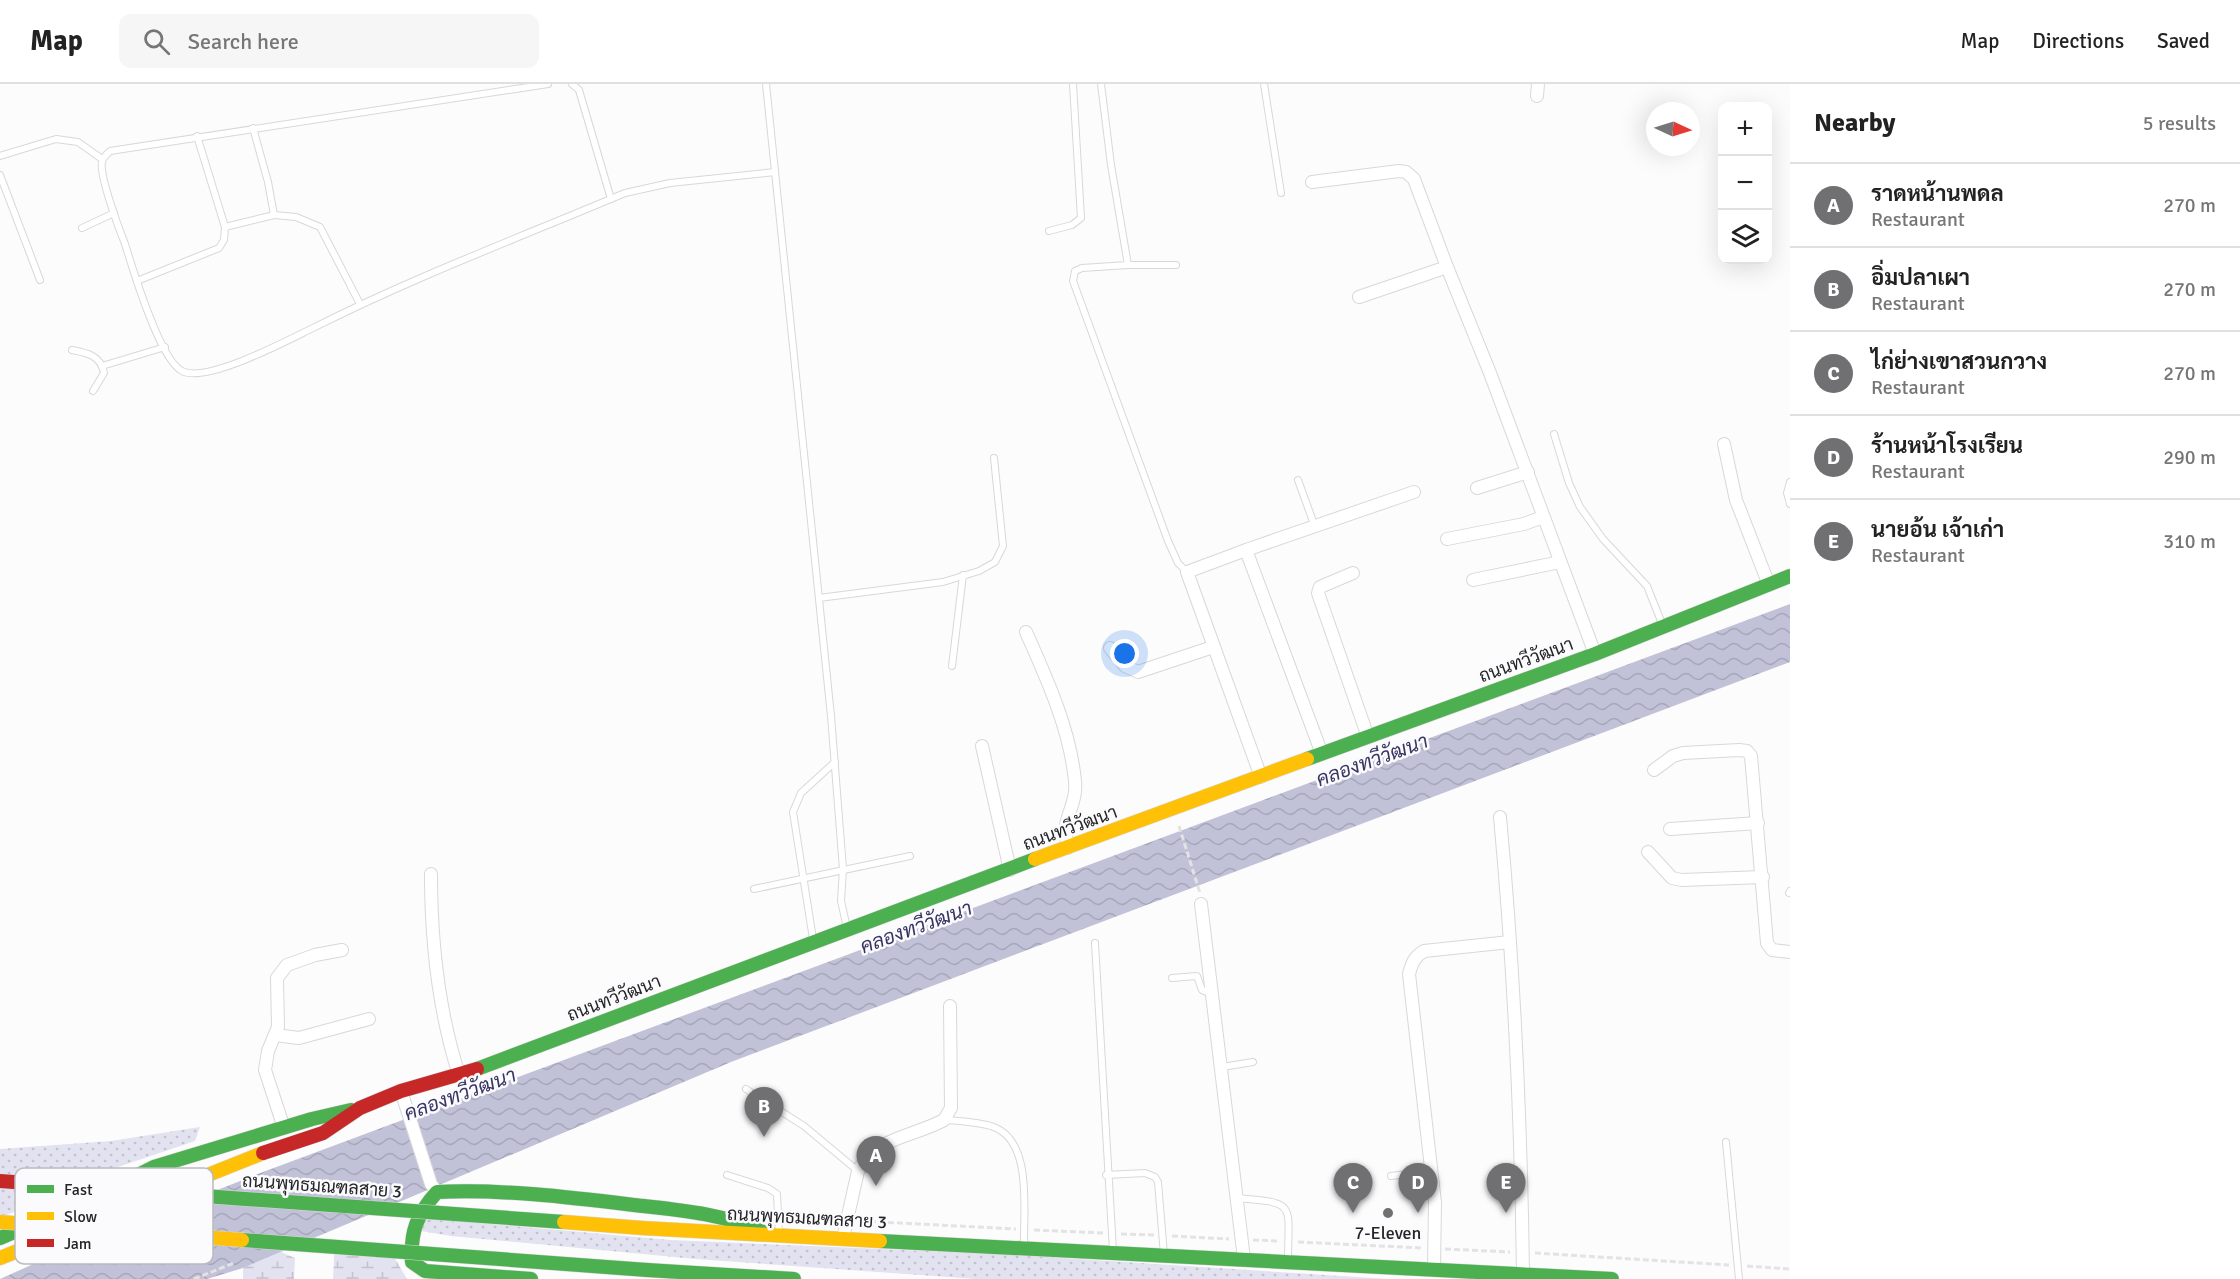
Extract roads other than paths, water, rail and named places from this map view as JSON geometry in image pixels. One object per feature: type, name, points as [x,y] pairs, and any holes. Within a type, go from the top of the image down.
[{"type":"main road","name":"ถนนทวีวัฒนา","points":[[152,1168],[284,1128],[360,1108],[401,1091],[459,1076],[814,940],[847,930],[1595,654],[1790,576]]},
{"type":"main road","name":"ถนนทวีวัฒนา","points":[[213,1172],[323,1133],[360,1108]]},
{"type":"main road","name":"ถนนพุทธมณฑลสาย 3","points":[[0,1181],[15,1182]]},
{"type":"main road","points":[[531,1279],[461,1277],[425,1271],[412,1262],[412,1227],[434,1188],[478,1189],[588,1198],[728,1216],[773,1235]]},
{"type":"main road","name":"ถนนพุทธมณฑลสาย 3","points":[[213,1197],[642,1228],[1612,1279]]},
{"type":"main road","points":[[0,1222],[15,1223]]},
{"type":"main road","name":"ถนนทวีวัฒนา","points":[[0,1238],[15,1232]]},
{"type":"main road","points":[[213,1238],[794,1279]]},
{"type":"main road","name":"ถนนทวีวัฒนา","points":[[0,1258],[15,1252]]},
{"type":"street","points":[[1312,182],[1376,173],[1406,172],[1414,179],[1595,654]]},
{"type":"street","points":[[1359,297],[1447,267]]},
{"type":"street","points":[[1724,444],[1736,500],[1768,585]]},
{"type":"street","points":[[1478,488],[1527,472]]},
{"type":"street","points":[[1261,777],[1187,572],[1414,492]]},
{"type":"street","points":[[1447,539],[1524,524],[1543,517]]},
{"type":"street","points":[[1246,550],[1322,754]]},
{"type":"street","points":[[1473,580],[1560,562]]},
{"type":"street","points":[[1353,573],[1320,587],[1318,593],[1368,737]]},
{"type":"street","points":[[1026,632],[1056,704],[1069,746],[1076,782],[1075,800],[1066,828],[1068,848]]},
{"type":"street","points":[[1110,648],[1125,666],[1138,672],[1213,647]]},
{"type":"street","points":[[982,746],[1010,870]]},
{"type":"street","points":[[1654,770],[1673,756],[1683,753],[1747,752],[1753,766],[1768,948],[1790,952]]},
{"type":"street","points":[[1500,817],[1510,942],[1520,1124],[1523,1273]]},
{"type":"street","points":[[1670,829],[1758,823]]},
{"type":"street","points":[[1648,852],[1672,878],[1682,880],[1762,877]]},
{"type":"street","points":[[431,874],[431,920],[439,1000],[446,1034],[459,1076]]},
{"type":"street","points":[[1201,899],[1244,1259]]},
{"type":"street","points":[[1434,1268],[1434,1203],[1409,974],[1415,956],[1424,951],[1510,942]]},
{"type":"street","points":[[284,1128],[266,1070],[268,1051],[280,1015],[278,978],[287,965],[315,955],[342,950]]},
{"type":"street","points":[[843,1238],[858,1171],[876,1149],[896,1137],[944,1120],[951,1108],[950,1005]]},
{"type":"street","points":[[275,1035],[299,1038],[369,1019]]},
{"type":"street","points":[[401,1091],[408,1119],[434,1188]]},
{"type":"lane","points":[[548,84],[110,151],[102,159],[102,168],[114,213],[151,321],[176,366],[182,372],[205,374],[277,346],[360,304],[611,199],[647,187],[775,172]]},
{"type":"lane","points":[[572,84],[579,90],[611,199]]},
{"type":"lane","points":[[765,84],[835,762],[843,869],[841,901],[847,930]]},
{"type":"lane","points":[[1049,231],[1072,225],[1081,218],[1073,84]]},
{"type":"lane","points":[[1101,84],[1111,165],[1128,265]]},
{"type":"lane","points":[[1264,84],[1281,193]]},
{"type":"lane","points":[[253,128],[268,182],[274,215]]},
{"type":"lane","points":[[137,281],[219,248],[224,240],[225,227],[197,136]]},
{"type":"lane","points":[[0,156],[56,139],[68,140],[87,147],[102,159]]},
{"type":"lane","points":[[0,175],[40,280]]},
{"type":"lane","points":[[82,228],[114,213]]},
{"type":"lane","points":[[225,227],[274,215],[296,217],[320,227],[360,304]]},
{"type":"lane","points":[[1176,265],[1082,268],[1075,271],[1073,281],[1168,541],[1178,563],[1187,572]]},
{"type":"lane","points":[[102,366],[165,347]]},
{"type":"lane","points":[[72,350],[93,356],[102,366],[104,373],[93,391]]},
{"type":"lane","points":[[1554,434],[1569,483],[1580,507],[1619,558],[1647,586],[1663,627]]},
{"type":"lane","points":[[819,598],[943,582],[995,562],[1003,546],[994,458]]},
{"type":"lane","points":[[1298,480],[1315,527]]},
{"type":"lane","points":[[1790,482],[1787,493],[1790,504]]},
{"type":"lane","points":[[952,666],[963,575]]},
{"type":"lane","points":[[814,940],[793,812],[801,793],[835,762]]},
{"type":"lane","points":[[754,889],[910,856]]},
{"type":"lane","points":[[1095,943],[1106,1176],[1113,1252]]},
{"type":"lane","points":[[1172,978],[1197,976],[1205,993],[1213,994]]},
{"type":"lane","points":[[1222,1067],[1253,1062]]},
{"type":"lane","points":[[746,1089],[804,1126],[858,1171]]},
{"type":"lane","points":[[944,1120],[992,1126],[1012,1140],[1019,1150],[1022,1166],[1024,1247]]},
{"type":"lane","points":[[1726,1142],[1739,1279]]},
{"type":"lane","points":[[1391,1176],[1430,1170]]},
{"type":"lane","points":[[1106,1176],[1145,1173],[1155,1177],[1158,1182],[1164,1254]]},
{"type":"lane","points":[[727,1175],[768,1188],[777,1194],[773,1235]]},
{"type":"lane","points":[[1237,1198],[1276,1202],[1284,1206],[1288,1213],[1288,1261]]},
{"type":"water","name":"คลองทวีวัฒนา","points":[[1790,604],[1790,662],[731,1062],[243,1268],[207,1279],[0,1279],[33,1264],[213,1264],[213,1192]]},
{"type":"place","name":"อิ่มปลาเผา","points":[[764,1137]]},
{"type":"place","name":"ราดหน้านพดล","points":[[876,1186]]},
{"type":"place","name":"ไก่ย่างเขาสวนกวาง","points":[[1353,1213]]},
{"type":"place","name":"7-Eleven","points":[[1388,1213]]},
{"type":"place","name":"ร้านหน้าโรงเรียน","points":[[1418,1213]]},
{"type":"place","name":"นายอ้น เจ้าเก่า","points":[[1506,1213]]}]
